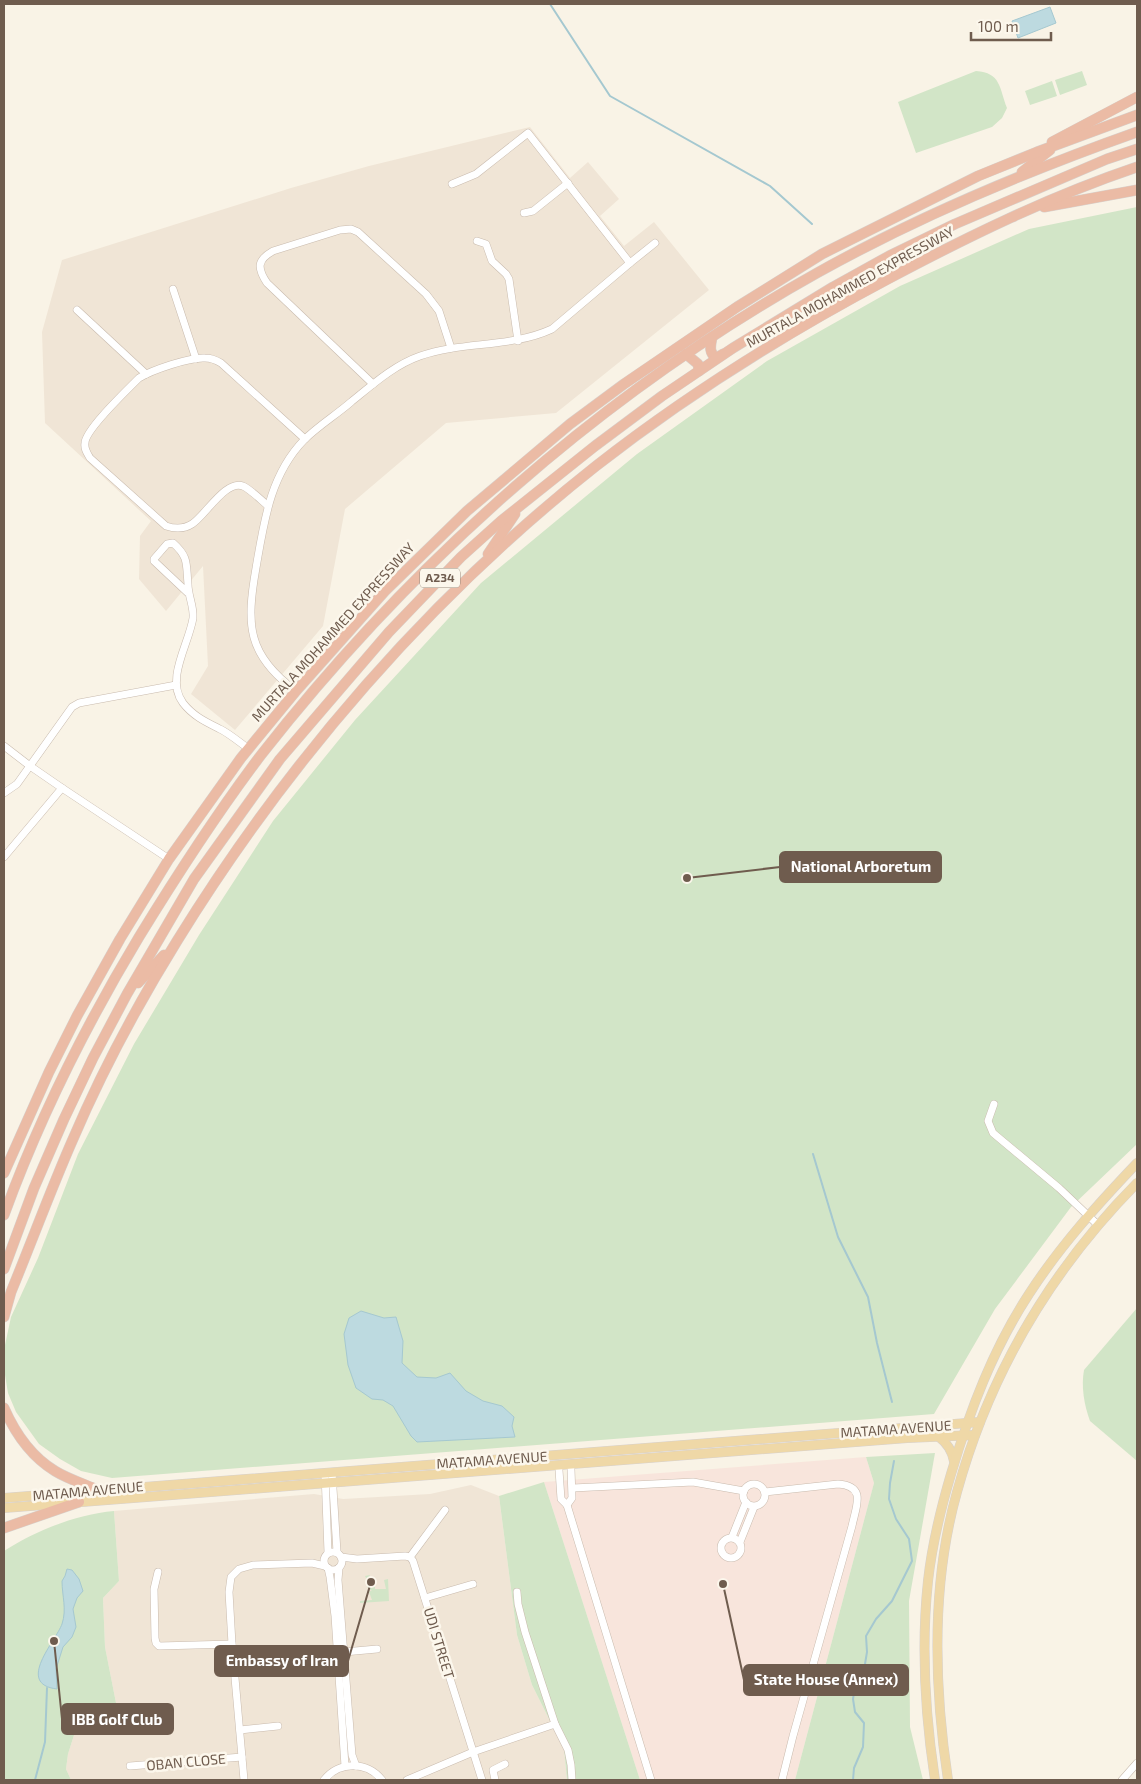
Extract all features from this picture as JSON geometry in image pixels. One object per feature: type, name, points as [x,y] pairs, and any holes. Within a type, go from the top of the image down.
[{"type":"highway","points":[[1037,152],[1060,137],[1137,97]]},
{"type":"highway","name":"MURTALA MOHAMMED EXPRESSWAY","points":[[4,1173],[41,1088],[77,1016],[169,859],[249,749],[296,691],[385,591],[424,551],[497,484],[570,424],[624,384],[737,307],[822,254],[969,180],[1037,152],[1137,115]]},
{"type":"highway","name":"MURTALA MOHAMMED EXPRESSWAY","points":[[4,1215],[69,1064],[113,980],[189,857],[244,779],[304,703],[361,637],[452,543],[559,449],[638,388],[712,337],[801,282],[868,245],[938,211],[1009,181],[1137,132]]},
{"type":"highway","points":[[1009,181],[1055,146]]},
{"type":"highway","name":"MURTALA MOHAMMED EXPRESSWAY","points":[[4,1269],[34,1188],[93,1058],[127,994],[194,879],[280,759],[346,680],[425,592],[461,557],[595,446],[662,396],[725,353],[833,287],[890,256],[1023,194],[1107,159],[1137,149]]},
{"type":"highway","name":"MURTALA MOHAMMED EXPRESSWAY","points":[[4,1317],[11,1292],[73,1138],[106,1068],[175,944],[249,832],[306,757],[393,656],[476,571],[600,463],[694,395],[769,346],[943,250],[1080,187],[1137,168]]},
{"type":"highway","points":[[1023,194],[1080,187]]},
{"type":"highway","points":[[1030,209],[1137,190]]},
{"type":"highway","points":[[712,337],[710,350],[712,355],[716,358],[725,353]]},
{"type":"highway","points":[[686,354],[698,364],[699,371]]},
{"type":"highway","points":[[497,484],[559,449]]},
{"type":"highway","points":[[476,571],[522,505]]},
{"type":"highway","points":[[113,980],[132,922]]},
{"type":"highway","points":[[127,994],[175,944]]},
{"type":"highway","points":[[4,1408],[21,1439],[38,1459],[56,1472],[98,1490]]},
{"type":"highway","points":[[4,1528],[79,1502]]},
{"type":"main road","points":[[935,1780],[927,1720],[924,1660],[925,1618],[932,1546],[962,1435],[989,1368],[1010,1326],[1052,1261],[1088,1216],[1137,1163]]},
{"type":"main road","points":[[948,1780],[939,1691],[938,1618],[945,1548],[956,1492],[980,1422],[1021,1334],[1061,1270],[1098,1225],[1137,1183]]},
{"type":"main road","name":"MATAMA AVENUE","points":[[4,1498],[980,1422]]},
{"type":"main road","name":"MATAMA AVENUE","points":[[4,1508],[939,1436],[975,1435]]},
{"type":"main road","points":[[939,1436],[946,1442],[954,1462]]},
{"type":"main road","points":[[631,1449],[632,1460]]},
{"type":"main road","points":[[156,1486],[156,1496]]},
{"type":"street","points":[[452,184],[476,174],[528,133],[630,263]]},
{"type":"street","points":[[524,213],[533,211],[568,183]]},
{"type":"street","points":[[373,384],[267,283],[260,268],[261,261],[266,255],[273,251],[340,230],[351,229],[358,232],[426,294],[439,311],[451,348]]},
{"type":"street","points":[[477,240],[486,244],[492,261],[509,279],[518,341]]},
{"type":"street","points":[[296,691],[268,667],[254,638],[250,623],[250,605],[267,505],[281,470],[291,454],[305,439],[373,384],[404,363],[419,356],[451,348],[518,341],[552,330],[655,243]]},
{"type":"street","points":[[173,290],[196,359]]},
{"type":"street","points":[[77,310],[146,374]]},
{"type":"street","points":[[267,505],[243,486],[237,485],[230,487],[193,524],[175,529],[166,526],[157,520],[90,458],[85,442],[88,435],[119,398],[139,378],[146,374],[196,359],[206,358],[221,363],[305,439]]},
{"type":"street","points":[[188,593],[154,562],[154,559],[167,544],[173,543],[185,556],[188,593],[193,606],[193,618],[178,669],[176,685],[182,702],[193,714],[222,730],[249,749]]},
{"type":"street","points":[[4,793],[17,784],[68,710],[76,704],[176,685]]},
{"type":"street","points":[[4,746],[62,788],[169,859]]},
{"type":"street","points":[[4,856],[62,788]]},
{"type":"street","points":[[994,1104],[988,1121],[993,1133],[1059,1188],[1098,1225]]},
{"type":"street","points":[[567,1505],[572,1498],[571,1469]]},
{"type":"street","points":[[560,1470],[561,1499],[567,1505],[651,1780]]},
{"type":"street","points":[[328,1472],[339,1554],[338,1580],[352,1755],[356,1766]]},
{"type":"street","points":[[573,1488],[693,1482],[744,1491]]},
{"type":"street","points":[[329,1484],[326,1567],[330,1577],[336,1616],[345,1766]]},
{"type":"street","points":[[732,1537],[746,1502],[744,1491],[748,1486],[755,1484],[762,1486],[765,1492],[763,1502],[760,1505],[754,1506],[746,1502]]},
{"type":"street","points":[[765,1492],[848,1484],[855,1489],[858,1495],[852,1526],[782,1780]]},
{"type":"street","points":[[740,1542],[732,1537],[725,1539],[721,1544],[721,1551],[726,1556],[732,1558],[738,1555],[741,1549],[740,1542],[754,1506]]},
{"type":"street","points":[[312,1563],[326,1555],[339,1554],[357,1559],[410,1557],[445,1510]]},
{"type":"street","name":"UDI STREET","points":[[410,1557],[425,1598],[482,1780]]},
{"type":"street","points":[[244,1780],[232,1644],[230,1583],[234,1573],[245,1566],[312,1563],[333,1570],[357,1559]]},
{"type":"street","points":[[158,1572],[154,1589],[156,1643],[160,1646],[232,1644]]},
{"type":"street","points":[[425,1598],[473,1584]]},
{"type":"street","points":[[517,1592],[525,1632],[555,1724],[570,1755],[572,1780]]},
{"type":"street","points":[[344,1652],[377,1648]]},
{"type":"street","points":[[407,1780],[473,1752],[555,1724]]},
{"type":"street","points":[[240,1730],[278,1726]]},
{"type":"street","name":"OBAN CLOSE","points":[[130,1766],[242,1757]]},
{"type":"street","points":[[1122,1780],[1137,1763]]},
{"type":"street","points":[[495,1780],[493,1770],[505,1764]]},
{"type":"street","points":[[324,1780],[332,1772],[345,1766],[356,1766],[373,1772],[382,1780]]},
{"type":"shaded area","points":[[530,127],[570,178],[588,162],[619,199],[600,216],[624,246],[654,222],[709,290],[556,413],[446,423],[345,509],[323,626],[235,730],[191,694],[208,666],[203,566],[166,611],[139,579],[140,536],[151,521],[45,423],[42,332],[62,260],[291,188],[369,166]]},
{"type":"shaded area","points":[[866,1457],[874,1483],[795,1780],[640,1780],[544,1482]]},
{"type":"shaded area","points":[[471,1485],[499,1496],[517,1635],[532,1685],[564,1749],[567,1780],[71,1780],[66,1769],[68,1754],[81,1713],[117,1708],[105,1647],[103,1598],[119,1581],[114,1511],[314,1494],[343,1499],[430,1494]]},
{"type":"green space","points":[[976,71],[990,75],[998,82],[1007,108],[1002,118],[992,127],[916,153],[898,102]]},
{"type":"green space","points":[[1082,71],[1087,85],[1060,95],[1055,80]]},
{"type":"green space","points":[[1052,81],[1057,96],[1030,105],[1025,91]]},
{"type":"green space","points":[[1137,207],[1137,1144],[1071,1207],[995,1309],[934,1414],[112,1478],[81,1471],[39,1444],[16,1412],[8,1393],[4,1369],[5,1345],[11,1317],[38,1258],[78,1154],[134,1044],[199,935],[273,821],[355,720],[481,583],[637,454],[767,361],[900,286],[1029,229]]},
{"type":"green space","points":[[1137,1308],[1137,1461],[1090,1421],[1085,1402],[1083,1382],[1084,1370]]},
{"type":"green space","points":[[935,1453],[909,1601],[910,1727],[923,1780],[795,1780],[874,1483],[866,1457]]},
{"type":"green space","points":[[544,1482],[640,1780],[567,1780],[564,1749],[532,1685],[517,1635],[499,1496]]},
{"type":"green space","points":[[114,1511],[119,1581],[103,1598],[105,1647],[117,1708],[81,1713],[68,1754],[66,1769],[71,1780],[4,1780],[4,1551],[43,1530],[71,1520]]},
{"type":"green space","points":[[370,1575],[368,1580],[372,1583],[375,1582],[375,1589],[386,1589],[384,1580],[388,1579],[389,1601],[360,1603],[360,1601],[372,1600],[369,1592],[372,1590],[369,1590],[367,1586],[368,1582],[365,1576]]},
{"type":"water","points":[[1050,7],[1056,23],[1018,38],[1012,21]]},
{"type":"water","points":[[361,1311],[384,1318],[396,1317],[403,1341],[402,1363],[417,1377],[436,1378],[450,1373],[466,1391],[483,1401],[502,1406],[514,1417],[512,1426],[515,1437],[417,1442],[411,1436],[393,1406],[383,1400],[372,1399],[356,1388],[348,1365],[344,1334],[349,1318]]},
{"type":"water","points":[[67,1569],[72,1570],[79,1579],[83,1591],[77,1598],[73,1609],[76,1627],[72,1637],[63,1647],[56,1669],[57,1689],[45,1685],[39,1679],[39,1671],[41,1661],[62,1624],[64,1608],[62,1581]]},
{"type":"waterway","points":[[550,4],[610,96],[770,186],[812,224]]},
{"type":"waterway","points":[[813,1154],[838,1237],[868,1297],[892,1402]]},
{"type":"waterway","points":[[853,1780],[854,1768],[863,1747],[864,1723],[855,1712],[853,1699],[856,1681],[864,1670],[867,1652],[866,1636],[876,1619],[892,1601],[912,1561],[909,1539],[896,1519],[889,1499],[894,1461]]},
{"type":"waterway","points":[[35,1780],[45,1742],[47,1688]]},
{"type":"place","name":"National Arboretum","points":[[687,878]]},
{"type":"place","name":"Embassy of Iran","points":[[371,1582]]},
{"type":"place","name":"State House (Annex)","points":[[723,1584]]},
{"type":"place","name":"IBB Golf Club","points":[[54,1641]]}]
